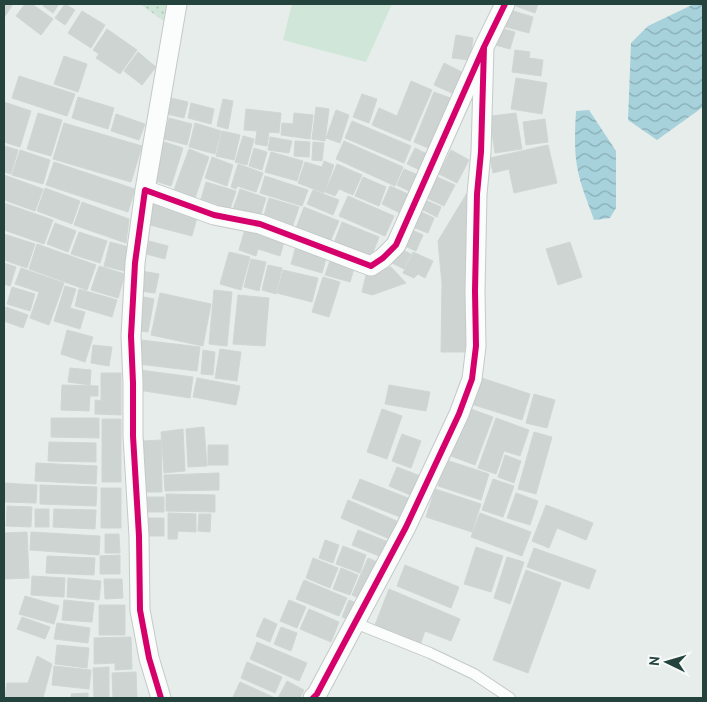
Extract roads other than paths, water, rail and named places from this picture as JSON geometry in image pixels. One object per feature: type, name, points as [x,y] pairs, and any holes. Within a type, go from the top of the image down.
[{"type":"street","points":[[161,698],[149,658],[140,610],[131,336],[135,264],[145,190],[176,4]]},
{"type":"street","points":[[145,190],[214,215],[260,224],[371,266],[383,258],[396,245],[505,4]]},
{"type":"street","points":[[313,698],[317,694],[410,519],[459,414],[472,379],[476,346],[477,194],[481,152],[484,47]]},
{"type":"lane","points":[[355,623],[465,669],[510,698]]},
{"type":"water","points":[[694,4],[703,4],[703,107],[657,140],[628,120],[631,43],[648,26]]},
{"type":"water","points":[[589,110],[616,151],[616,208],[610,218],[594,220],[580,180],[575,145],[576,111]]}]
